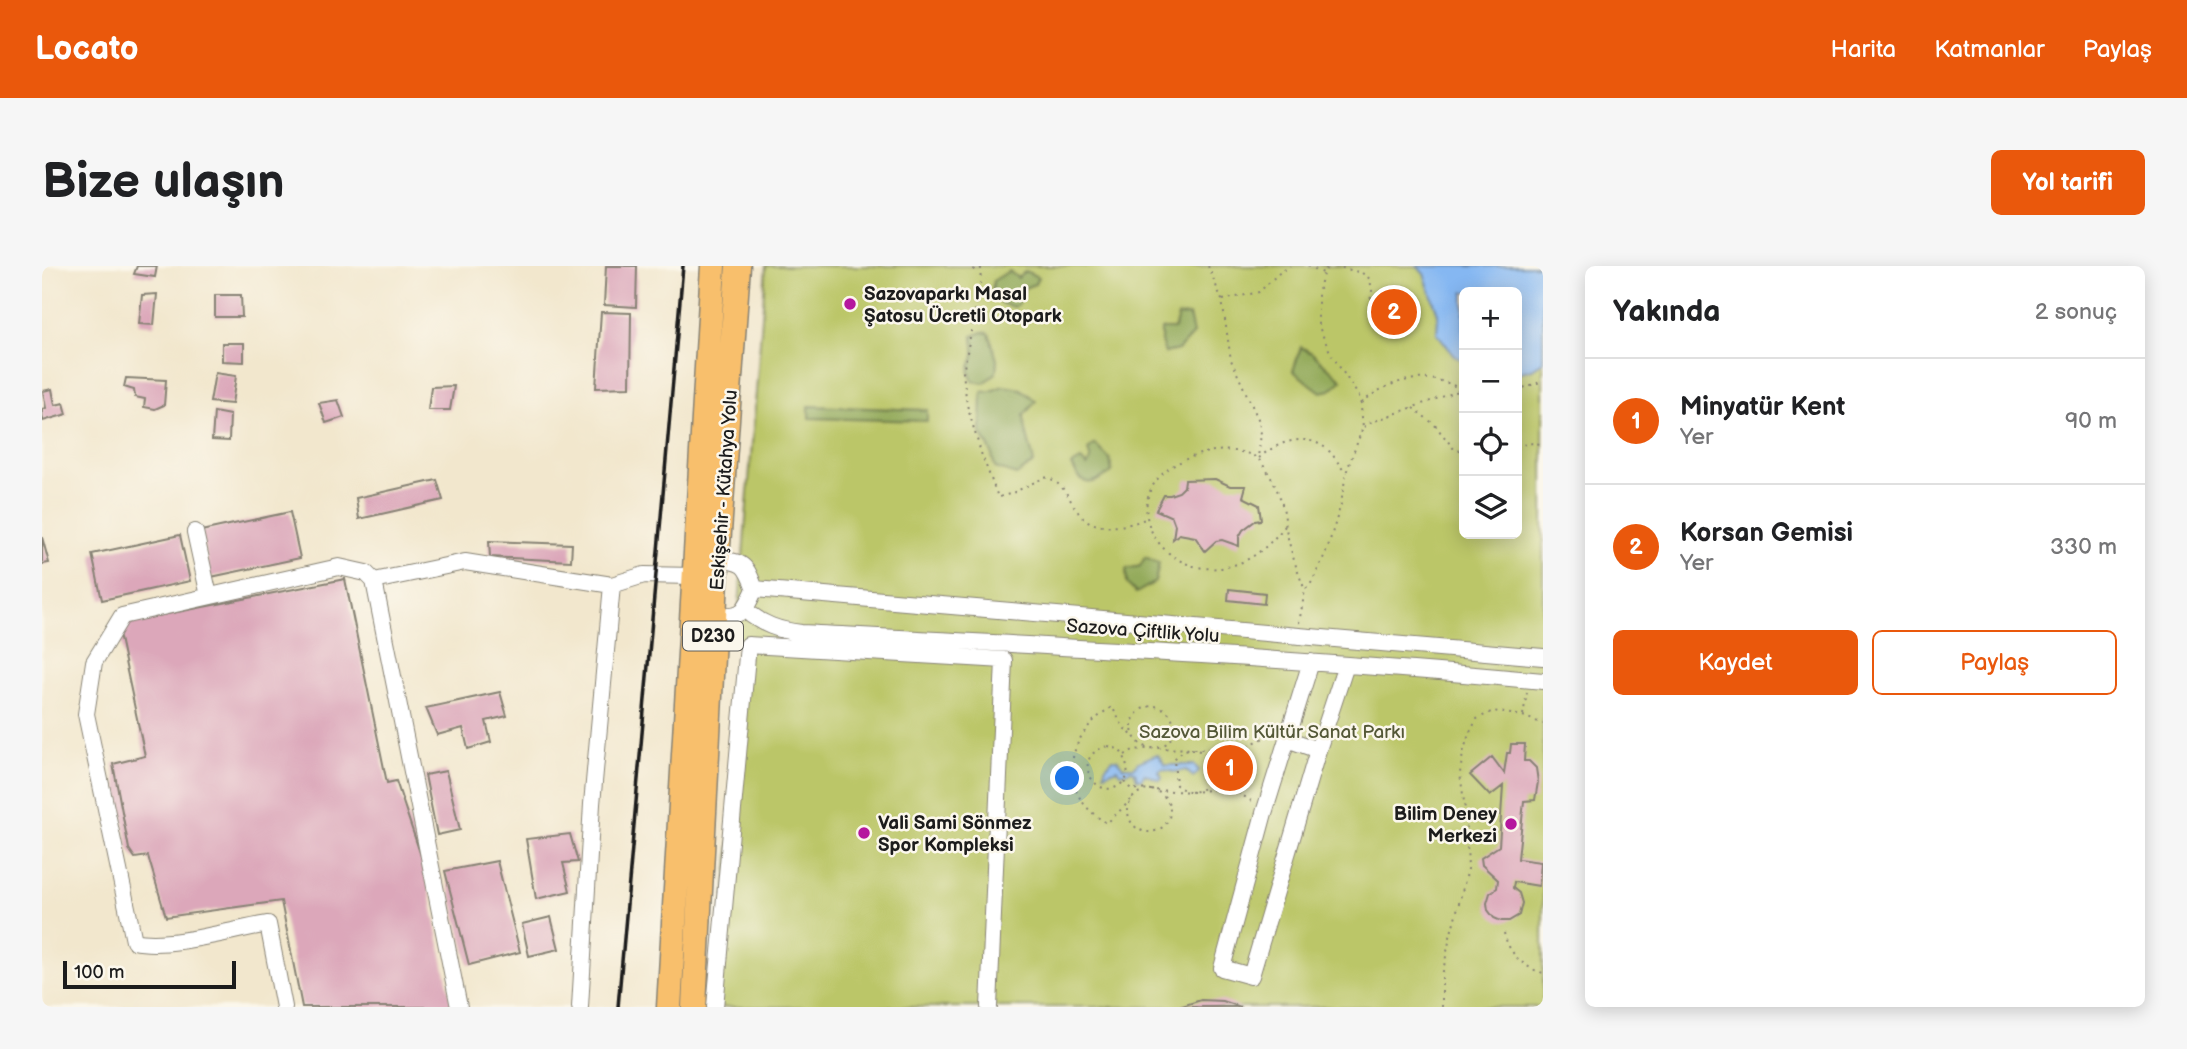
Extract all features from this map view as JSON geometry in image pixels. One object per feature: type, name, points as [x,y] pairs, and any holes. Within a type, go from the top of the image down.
[{"type":"highway","name":"Eskişehir - Kütahya Yolu","points":[[669,1007],[713,266]]},
{"type":"highway","name":"Eskişehir - Kütahya Yolu","points":[[694,1007],[718,560],[738,266]]},
{"type":"street","points":[[195,532],[209,597]]},
{"type":"street","points":[[715,615],[733,616],[745,610],[755,589],[747,569],[736,561],[718,560]]},
{"type":"street","points":[[374,581],[465,562],[612,585],[650,575],[694,576]]},
{"type":"street","points":[[284,1007],[268,924],[173,941],[134,941],[86,714],[94,662],[122,616],[339,567],[366,573],[374,581],[459,1007]]},
{"type":"street","points":[[580,1007],[592,804],[612,585]]},
{"type":"street","name":"Sazova Çiftlik Yolu","points":[[755,589],[1543,657]]},
{"type":"street","name":"Sazova Çiftlik Yolu","points":[[745,610],[776,630],[801,633],[1042,644],[1293,660],[1536,680]]},
{"type":"street","points":[[1293,660],[1297,635]]},
{"type":"street","points":[[715,1007],[748,645],[1004,660],[989,1007]]},
{"type":"street","points":[[1311,662],[1264,813],[1222,968],[1251,976],[1346,665]]},
{"type":"street","points":[[1287,739],[1318,750]]},
{"type":"path","points":[[1208,266],[1222,300],[1231,360],[1259,421],[1261,434],[1258,458]]},
{"type":"path","points":[[1222,300],[1259,292],[1290,266]]},
{"type":"path","points":[[1308,266],[1324,273]]},
{"type":"path","points":[[1305,590],[1312,582],[1327,550],[1341,504],[1346,473],[1363,427],[1362,404],[1331,354],[1318,325],[1317,309],[1324,273],[1328,266]]},
{"type":"path","points":[[1335,266],[1362,273],[1370,279],[1370,301],[1391,304]]},
{"type":"path","points":[[973,270],[981,267],[963,373],[967,405],[998,497],[1010,495],[1048,477],[1063,486],[1076,510],[1089,521],[1108,527],[1129,526],[1146,519]]},
{"type":"path","points":[[1362,404],[1383,387],[1412,379],[1440,380],[1459,388]]},
{"type":"path","points":[[1522,388],[1543,382]]},
{"type":"path","points":[[1363,427],[1459,390]]},
{"type":"path","points":[[1412,408],[1434,424],[1454,449],[1459,450]]},
{"type":"path","points":[[1258,458],[1284,443],[1304,440],[1329,451],[1346,473]]},
{"type":"path","points":[[1522,445],[1543,444]]},
{"type":"path","points":[[1285,526],[1267,545],[1247,560],[1214,568],[1200,568],[1177,561],[1160,542],[1145,513],[1149,491],[1164,470],[1175,463],[1213,451],[1251,454],[1258,458],[1280,498],[1285,526],[1305,590],[1297,635]]},
{"type":"path","points":[[1523,716],[1536,680]]},
{"type":"path","points":[[1125,755],[1133,750],[1156,748],[1168,741],[1174,729],[1170,715],[1165,710],[1152,706],[1139,710],[1132,722],[1133,736]]},
{"type":"path","points":[[1131,800],[1128,813],[1134,825],[1146,832],[1159,830],[1169,819],[1170,805],[1162,793],[1149,789],[1142,791],[1131,800],[1107,823],[1093,816],[1082,804],[1075,790],[1071,765],[1078,741],[1097,717],[1112,708],[1124,728],[1142,746],[1239,750],[1274,733],[1287,739]]},
{"type":"path","points":[[1443,1007],[1442,976],[1468,869],[1466,816],[1461,791],[1463,753],[1469,734],[1477,719],[1493,710],[1523,716],[1543,724]]},
{"type":"path","points":[[1115,747],[1125,755],[1128,776],[1124,782],[1112,789],[1098,786],[1089,776],[1087,770],[1090,756],[1101,748],[1115,747]]},
{"type":"path","points":[[1191,749],[1205,753],[1213,765],[1212,779],[1208,785],[1195,792],[1177,785],[1174,764],[1178,754],[1191,749]]},
{"type":"path","points":[[1124,782],[1131,789],[1195,792],[1229,787],[1243,794],[1264,813]]},
{"type":"path","points":[[1504,933],[1515,957],[1525,967],[1543,973]]},
{"type":"green space","name":"Sazova Bilim Kültür Sanat Parkı","points":[[766,266],[1543,266],[1543,1007],[715,1007],[748,645],[736,644]]},
{"type":"green space","points":[[1009,271],[1018,278],[1025,271],[1038,277],[1035,284],[1024,288],[1023,297],[1015,307],[1002,304],[992,296],[993,281]]},
{"type":"green space","points":[[1189,315],[1193,334],[1178,350],[1165,353],[1161,342],[1161,329],[1174,329],[1178,316]]},
{"type":"green space","points":[[982,332],[989,333],[997,360],[996,373],[984,383],[973,381],[970,372],[974,352],[973,336]]},
{"type":"green space","points":[[1301,347],[1312,353],[1342,380],[1331,390],[1321,392],[1293,371]]},
{"type":"green space","points":[[1003,386],[1021,389],[1036,401],[1024,415],[1034,463],[1016,475],[995,468],[991,451],[981,433],[982,392]]},
{"type":"green space","points":[[809,406],[927,410],[927,421],[809,418]]},
{"type":"green space","points":[[1095,444],[1110,459],[1112,472],[1094,482],[1084,481],[1072,465],[1081,460],[1087,466],[1091,460],[1088,450]]},
{"type":"green space","points":[[1145,557],[1159,563],[1155,582],[1136,593],[1127,584],[1126,569],[1140,566]]},
{"type":"water","points":[[1417,266],[1543,266],[1543,362],[1522,372],[1522,287],[1459,287],[1459,358],[1437,333],[1438,314],[1424,274]]},
{"type":"water","points":[[1158,755],[1165,765],[1194,765],[1199,770],[1198,773],[1193,777],[1186,770],[1174,772],[1162,769],[1159,772],[1162,777],[1160,780],[1145,774],[1141,779],[1137,779],[1132,770],[1120,773],[1117,769],[1104,774],[1105,768],[1113,759],[1117,759],[1123,767],[1134,767],[1138,762]]},
{"type":"building","points":[[137,266],[157,266],[155,277],[134,274]]},
{"type":"building","points":[[606,266],[637,266],[636,307],[604,305]]},
{"type":"building","points":[[157,294],[154,325],[139,324],[142,295]]},
{"type":"building","points":[[215,295],[241,295],[242,317],[215,317]]},
{"type":"building","points":[[601,312],[631,313],[630,387],[596,388]]},
{"type":"building","points":[[222,343],[244,343],[244,362],[222,361]]},
{"type":"building","points":[[215,373],[236,376],[232,404],[210,402]]},
{"type":"building","points":[[126,378],[166,380],[164,405],[155,409],[144,407],[145,399],[135,397],[134,390],[124,387]]},
{"type":"building","points":[[454,386],[450,410],[428,410],[431,387]]},
{"type":"building","points":[[52,389],[55,405],[64,403],[67,414],[43,421],[42,409],[46,408],[43,391]]},
{"type":"building","points":[[338,400],[344,417],[326,423],[319,403]]},
{"type":"building","points":[[214,412],[230,415],[229,441],[212,440]]},
{"type":"building","points":[[1215,479],[1230,486],[1246,486],[1243,497],[1259,505],[1261,520],[1243,530],[1239,537],[1239,546],[1222,540],[1216,541],[1205,551],[1195,537],[1179,534],[1173,539],[1175,525],[1172,517],[1156,510],[1164,495],[1179,492],[1184,487],[1185,480]]},
{"type":"building","points":[[437,480],[443,500],[359,519],[356,498]]},
{"type":"building","points":[[290,512],[300,558],[211,577],[201,531]]},
{"type":"building","points":[[180,535],[190,581],[102,600],[92,554]]},
{"type":"building","points":[[42,537],[49,563],[42,564]]},
{"type":"building","points":[[489,541],[572,544],[571,561],[490,557]]},
{"type":"building","points":[[345,579],[387,783],[396,781],[425,868],[452,1007],[302,1007],[281,901],[166,917],[148,856],[135,858],[129,849],[113,764],[145,756],[117,624]]},
{"type":"building","points":[[1229,589],[1265,593],[1264,604],[1228,600]]},
{"type":"building","points":[[500,692],[507,716],[486,721],[491,742],[468,749],[463,728],[437,735],[426,708]]},
{"type":"building","name":"Bilim Deney Merkezi","points":[[1511,744],[1525,744],[1524,761],[1529,761],[1536,768],[1538,782],[1535,800],[1524,801],[1518,859],[1541,862],[1539,886],[1514,882],[1513,888],[1519,893],[1522,903],[1519,915],[1509,921],[1501,921],[1494,918],[1487,903],[1490,893],[1497,888],[1498,880],[1482,865],[1481,858],[1499,846],[1503,786],[1490,796],[1470,775],[1492,757],[1504,773]]},
{"type":"building","points":[[446,771],[460,830],[437,835],[425,775]]},
{"type":"building","points":[[570,834],[578,862],[563,863],[570,891],[536,899],[526,839]]},
{"type":"building","points":[[497,861],[520,952],[469,965],[445,871]]},
{"type":"building","points":[[551,917],[559,949],[529,956],[522,924]]},
{"type":"building","points":[[1201,1000],[1223,1001],[1241,1007],[1179,1007]]},
{"type":"railway","points":[[618,1007],[683,266]]},
{"type":"place","name":"Sazovaparkı Masal Şatosu Ücretli Otopark","points":[[850,304]]},
{"type":"place","name":"Korsan Gemisi","points":[[1394,312]]},
{"type":"place","name":"Minyatür Kent","points":[[1230,768]]},
{"type":"place","name":"Bilim Deney Merkezi","points":[[1511,824]]},
{"type":"place","name":"Vali Sami Sönmez Spor Kompleksi","points":[[864,833]]}]
